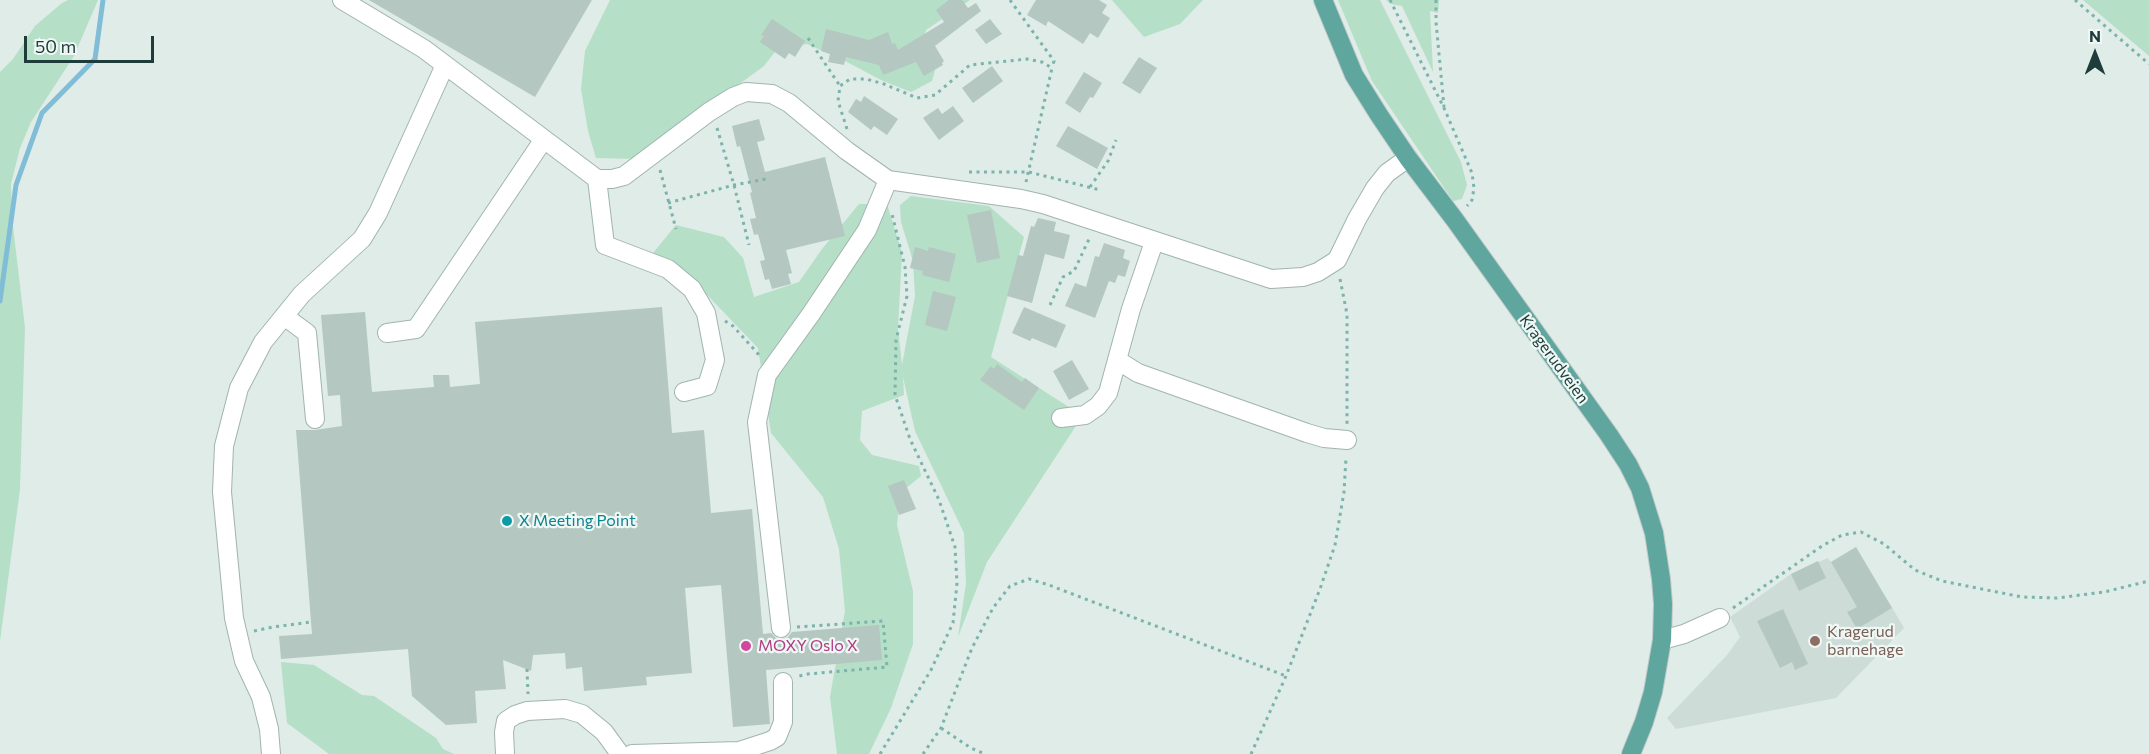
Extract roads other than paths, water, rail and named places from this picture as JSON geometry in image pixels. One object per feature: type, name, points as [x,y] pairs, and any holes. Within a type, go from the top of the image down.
[{"type":"main road","name":"Kragerudveien","points":[[1323,0],[1354,75],[1408,158],[1609,435],[1640,488],[1654,533],[1661,579],[1662,640],[1653,692],[1631,754]]},
{"type":"street","points":[[342,0],[424,49],[597,179],[624,176],[709,112],[733,97],[746,92],[772,94],[789,103],[847,150],[894,180],[1043,204],[1271,279],[1303,277],[1318,272],[1337,260],[1375,188],[1387,173],[1408,158]]},
{"type":"street","points":[[271,754],[269,729],[261,697],[244,661],[234,618],[222,492],[224,446],[239,388],[264,342],[302,294],[362,239],[378,213],[445,65]]},
{"type":"street","points":[[387,333],[416,329],[544,139]]},
{"type":"street","points":[[597,179],[605,245],[668,268],[692,289],[706,313],[715,360],[707,386],[684,392]]},
{"type":"street","points":[[782,628],[757,422],[767,375],[867,230],[894,180]]},
{"type":"street","points":[[1060,418],[1077,418],[1085,415],[1098,406],[1111,386],[1131,309],[1154,242]]},
{"type":"street","points":[[284,316],[307,333],[315,419]]},
{"type":"street","points":[[1117,360],[1138,373],[1307,433],[1324,438],[1347,440]]},
{"type":"street","points":[[1662,640],[1684,634],[1720,618]]},
{"type":"street","points":[[632,754],[739,751],[770,741],[777,737],[783,722],[783,682]]},
{"type":"street","points":[[506,754],[504,732],[506,721],[527,711],[565,709],[582,714],[604,732],[620,754]]},
{"type":"waterway","points":[[0,301],[16,185],[42,113],[95,59],[103,0]]},
{"type":"place","name":"X Meeting Point","points":[[507,521]]},
{"type":"place","name":"Kragerud barnehage","points":[[1815,641]]},
{"type":"place","name":"MOXY Oslo X","points":[[746,646]]}]
